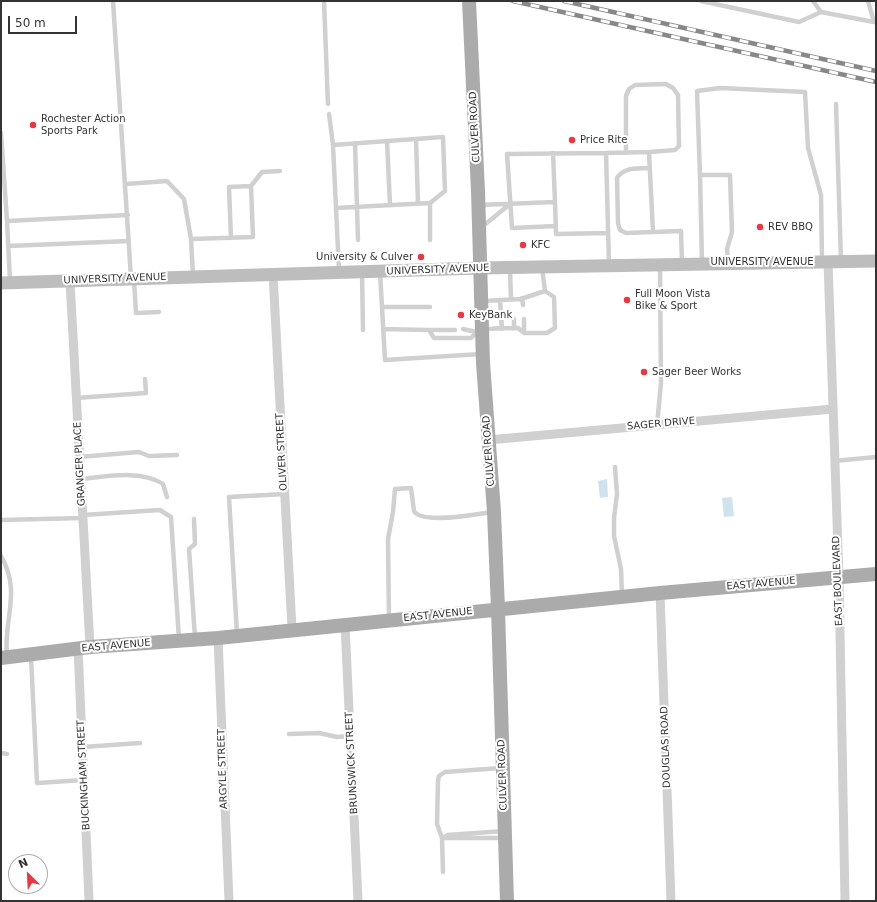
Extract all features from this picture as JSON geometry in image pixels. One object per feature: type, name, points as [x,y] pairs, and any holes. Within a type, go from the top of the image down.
[{"type":"main road","name":"CULVER ROAD","points":[[469,1],[480,228],[482,301],[479,331],[483,354],[494,512],[507,901]]},
{"type":"main road","name":"UNIVERSITY AVENUE","points":[[6,283],[510,267],[728,262],[876,261]]},
{"type":"main road","name":"EAST AVENUE","points":[[4,658],[84,648],[218,638],[292,629],[660,593],[876,574]]},
{"type":"street","name":"EAST BOULEVARD","points":[[830,262],[834,461],[839,578],[845,901]]},
{"type":"street","name":"OLIVER STREET","points":[[273,274],[292,629]]},
{"type":"street","name":"GRANGER PLACE","points":[[70,281],[83,517],[84,648]]},
{"type":"street","name":"SAGER DRIVE","points":[[488,440],[833,408]]},
{"type":"street","name":"DOUGLAS ROAD","points":[[660,593],[671,901]]},
{"type":"street","name":"BRUNSWICK STREET","points":[[345,624],[358,901]]},
{"type":"street","name":"ARGYLE STREET","points":[[218,638],[229,901]]},
{"type":"street","name":"BUCKINGHAM STREET","points":[[84,648],[83,748],[90,901]]},
{"type":"lane","points":[[113,1],[129,241],[136,313],[159,312]]},
{"type":"lane","points":[[324,1],[328,104]]},
{"type":"lane","points":[[701,1],[799,22],[821,12],[874,22],[868,1]]},
{"type":"lane","points":[[813,1],[821,12]]},
{"type":"lane","points":[[556,226],[512,228],[507,154],[626,153],[675,150],[679,146],[678,94],[673,88],[666,84],[635,85],[629,89],[626,96],[626,153]]},
{"type":"lane","points":[[702,263],[697,91],[720,88],[805,92],[808,148],[820,195],[830,262]]},
{"type":"lane","points":[[830,262],[836,104]]},
{"type":"lane","points":[[329,114],[333,145],[340,273]]},
{"type":"lane","points":[[1,133],[8,246],[6,283]]},
{"type":"lane","points":[[333,145],[443,137],[445,191],[430,203],[336,208]]},
{"type":"lane","points":[[416,139],[418,204]]},
{"type":"lane","points":[[387,141],[390,205]]},
{"type":"lane","points":[[355,143],[358,240]]},
{"type":"lane","points":[[649,152],[653,232]]},
{"type":"lane","points":[[553,153],[556,234],[608,233]]},
{"type":"lane","points":[[606,153],[609,265]]},
{"type":"lane","points":[[650,168],[627,169],[621,172],[617,178],[618,223],[620,230],[626,233],[680,231],[682,263]]},
{"type":"lane","points":[[191,240],[253,237],[251,186],[262,172],[280,171]]},
{"type":"lane","points":[[700,175],[730,174],[732,232],[727,249],[728,262]]},
{"type":"lane","points":[[126,184],[167,181],[184,199],[191,240],[193,276]]},
{"type":"lane","points":[[231,238],[229,186],[251,186]]},
{"type":"lane","points":[[478,205],[555,202]]},
{"type":"lane","points":[[430,203],[430,240]]},
{"type":"lane","points":[[480,228],[510,204]]},
{"type":"lane","points":[[7,221],[128,215]]},
{"type":"lane","points":[[8,246],[129,241]]},
{"type":"lane","points":[[657,425],[661,383],[660,264]]},
{"type":"lane","points":[[510,267],[513,305]]},
{"type":"lane","points":[[463,329],[479,331],[518,328],[524,333],[547,333],[555,328],[554,297],[545,291],[542,267]]},
{"type":"lane","points":[[362,272],[363,330]]},
{"type":"lane","points":[[380,272],[385,360],[483,354]]},
{"type":"lane","points":[[482,301],[522,298],[545,291]]},
{"type":"lane","points":[[522,298],[523,305]]},
{"type":"lane","points":[[500,300],[502,329]]},
{"type":"lane","points":[[382,307],[430,307]]},
{"type":"lane","points":[[514,319],[514,328]]},
{"type":"lane","points":[[524,319],[524,333]]},
{"type":"lane","points":[[383,329],[454,330]]},
{"type":"lane","points":[[429,330],[434,338],[471,338],[479,331]]},
{"type":"lane","points":[[76,398],[146,393],[146,380]]},
{"type":"lane","points":[[79,457],[139,452],[149,456],[177,455]]},
{"type":"lane","points":[[834,461],[876,457]]},
{"type":"lane","points":[[615,467],[617,494],[614,518],[614,536],[621,569],[622,597]]},
{"type":"lane","points":[[81,479],[130,476],[151,478],[163,484],[167,496]]},
{"type":"lane","points":[[389,620],[388,539],[395,490],[411,488],[414,512],[418,516],[439,518],[494,512]]},
{"type":"lane","points":[[237,636],[229,497],[285,494]]},
{"type":"lane","points":[[1,520],[83,517],[160,510],[171,517],[179,641]]},
{"type":"lane","points":[[194,519],[195,544],[189,549],[195,639]]},
{"type":"lane","points":[[1,556],[11,582],[11,609],[4,658]]},
{"type":"lane","points":[[31,654],[37,782],[84,780]]},
{"type":"lane","points":[[289,734],[319,733],[337,737],[350,736]]},
{"type":"lane","points":[[83,748],[140,743]]},
{"type":"lane","points":[[1,753],[7,754]]},
{"type":"lane","points":[[443,872],[442,838],[437,824],[439,776],[445,772],[503,767]]},
{"type":"lane","points":[[442,838],[447,839],[505,834]]},
{"type":"water","points":[[607,479],[608,497],[600,498],[598,481]]},
{"type":"water","points":[[732,497],[734,516],[724,517],[722,498]]},
{"type":"railway","points":[[513,1],[876,82]]},
{"type":"railway","points":[[564,1],[876,71]]},
{"type":"place","name":"Rochester Action Sports Park","points":[[33,125]]},
{"type":"place","name":"Price Rite","points":[[572,140]]},
{"type":"place","name":"REV BBQ","points":[[760,227]]},
{"type":"place","name":"KFC","points":[[523,245]]},
{"type":"place","name":"University & Culver","points":[[421,257]]},
{"type":"place","name":"Full Moon Vista Bike & Sport","points":[[627,300]]},
{"type":"place","name":"KeyBank","points":[[461,315]]},
{"type":"place","name":"Sager Beer Works","points":[[644,372]]}]
